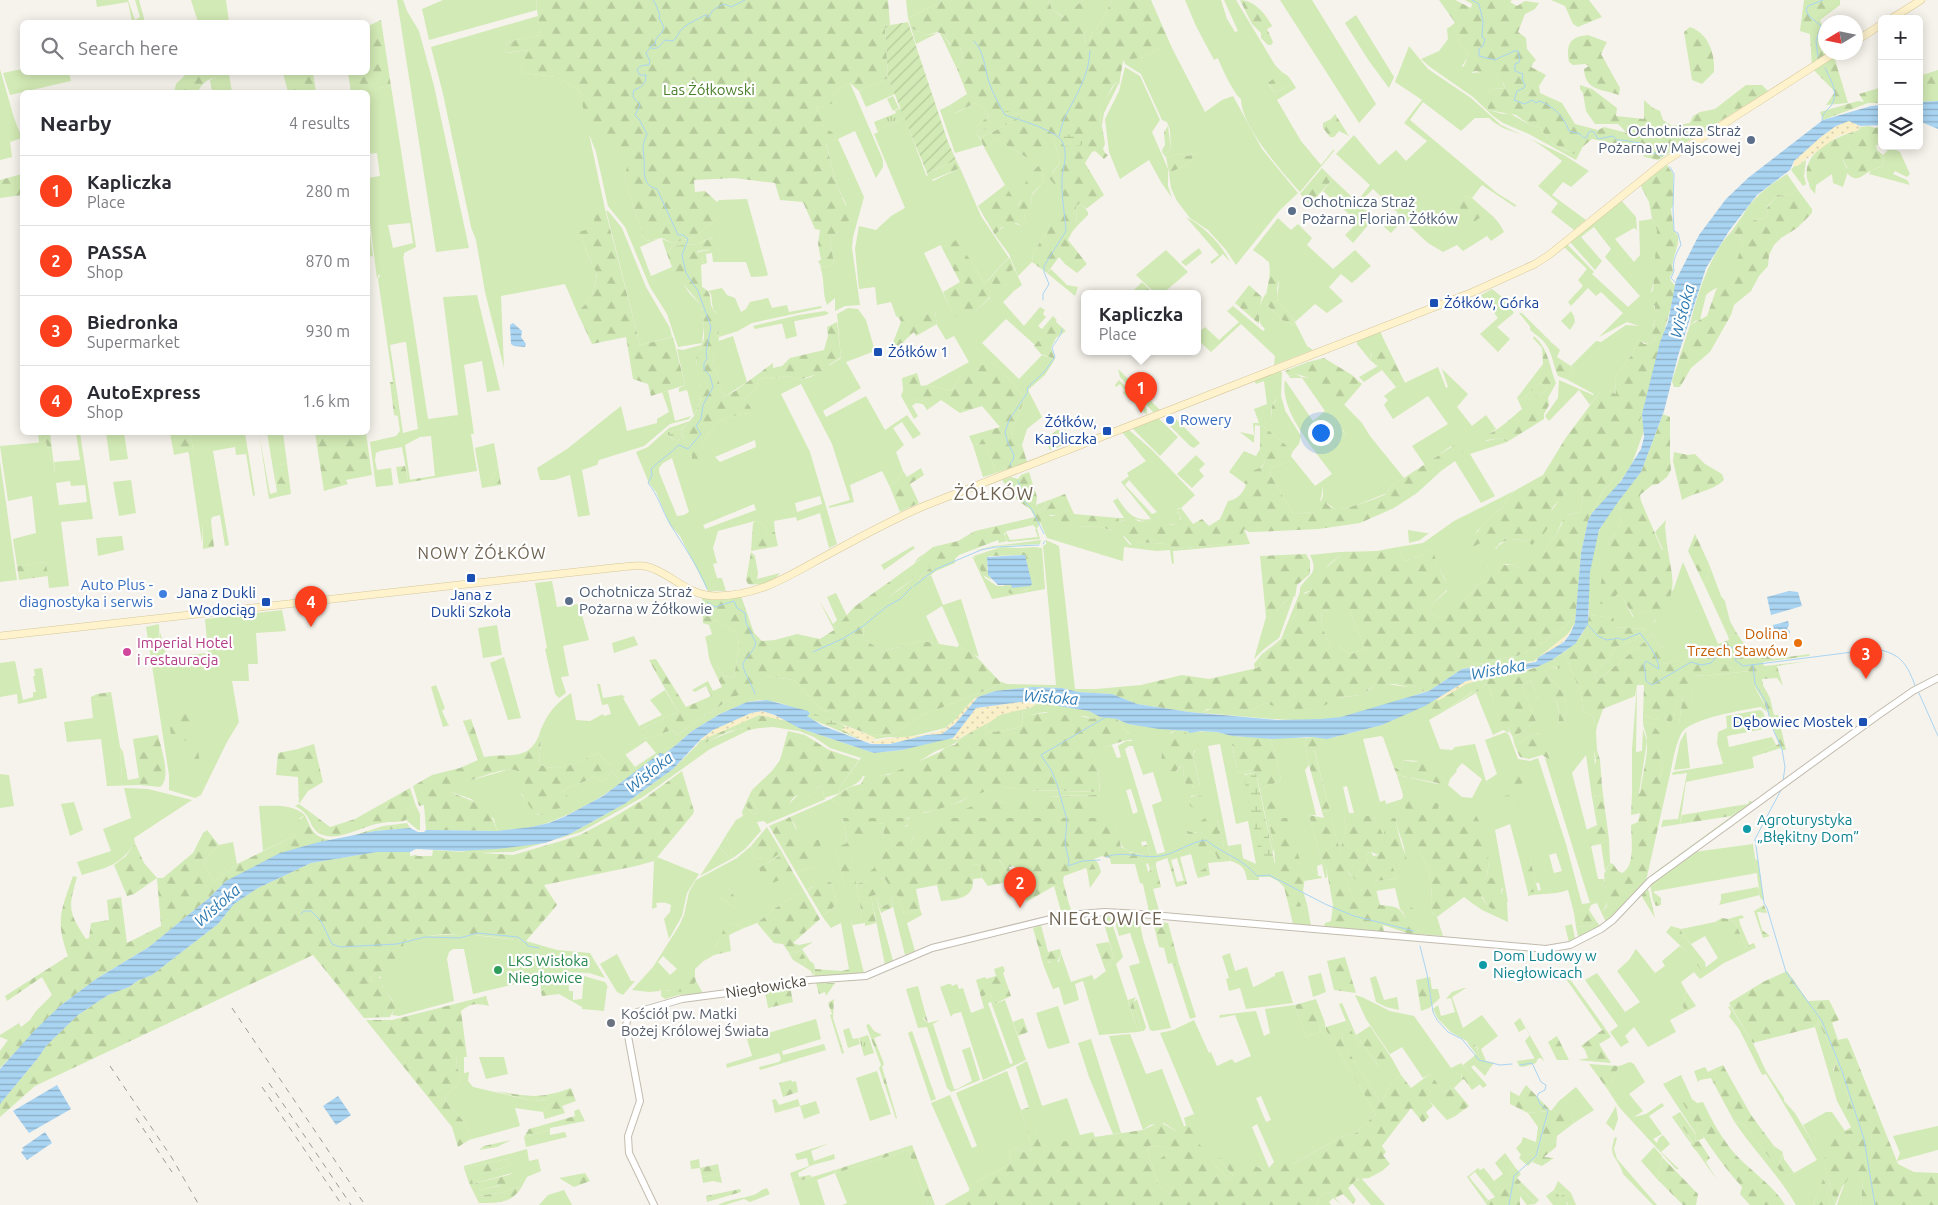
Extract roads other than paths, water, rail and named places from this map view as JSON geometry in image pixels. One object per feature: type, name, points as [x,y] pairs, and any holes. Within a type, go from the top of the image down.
[{"type":"main road","points":[[1897,15],[1921,0]]},
{"type":"main road","points":[[1863,36],[1878,27]]},
{"type":"main road","points":[[0,636],[632,566],[653,568],[695,592],[710,595],[766,588],[876,529],[924,506],[1473,292],[1535,264],[1664,162],[1823,60]]},
{"type":"street","name":"Niegłowicka","points":[[654,1205],[631,1160],[628,1150],[628,1136],[640,1101],[626,1025],[629,1016],[650,1008],[682,1000],[809,980],[865,976],[932,948],[1085,912],[1160,915],[1527,947],[1555,949],[1563,947],[1578,942],[1601,929],[1613,920],[1650,881],[1921,686],[1938,678]]},
{"type":"water","points":[[1938,101],[1938,129],[1923,123],[1923,102]]},
{"type":"water","name":"Wisłoka","points":[[1878,105],[1878,125],[1860,126],[1849,121],[1836,126],[1822,136],[1794,161],[1790,170],[1757,195],[1729,231],[1706,268],[1678,356],[1664,411],[1641,472],[1599,530],[1590,572],[1588,624],[1575,644],[1552,660],[1537,667],[1466,681],[1425,706],[1382,725],[1327,739],[1312,737],[1272,739],[1201,731],[1190,733],[1187,731],[1128,724],[1117,719],[1100,717],[1089,711],[1034,702],[1020,702],[976,708],[953,738],[902,750],[874,753],[799,728],[775,715],[762,711],[751,713],[713,730],[701,739],[673,769],[626,803],[570,834],[545,843],[497,849],[459,851],[416,849],[410,852],[377,852],[311,863],[258,888],[234,904],[218,924],[152,975],[108,995],[78,1015],[46,1046],[0,1104],[0,1069],[34,1031],[60,1006],[96,979],[149,947],[209,898],[226,881],[280,853],[319,842],[375,831],[410,828],[418,832],[426,830],[497,831],[549,823],[603,796],[660,753],[664,754],[692,731],[720,714],[747,702],[767,700],[808,711],[810,714],[807,716],[823,726],[871,744],[890,744],[926,735],[942,734],[955,724],[978,697],[995,691],[1033,687],[1062,688],[1078,692],[1112,694],[1137,704],[1189,712],[1278,720],[1320,719],[1341,717],[1429,691],[1462,669],[1491,665],[1505,667],[1536,662],[1539,657],[1564,642],[1575,623],[1581,553],[1588,521],[1592,513],[1621,481],[1641,449],[1644,437],[1642,414],[1660,342],[1668,322],[1676,280],[1699,235],[1726,199],[1748,178],[1823,120]]},
{"type":"water","points":[[513,323],[522,331],[521,337],[526,344],[525,347],[511,344],[510,325]]},
{"type":"water","points":[[1025,555],[1032,584],[1030,586],[1012,588],[1011,585],[998,585],[988,575],[987,557]]},
{"type":"water","points":[[1789,591],[1798,592],[1802,606],[1771,615],[1767,597]]},
{"type":"water","points":[[1788,621],[1787,629],[1790,633],[1776,637],[1773,625]]},
{"type":"water","points":[[57,1085],[71,1109],[29,1133],[13,1111]]},
{"type":"water","points":[[338,1096],[351,1115],[336,1125],[323,1106]]},
{"type":"water","points":[[45,1132],[52,1143],[27,1160],[21,1152],[24,1150],[22,1148]]},
{"type":"waterway","points":[[653,0],[664,27],[655,44],[646,53],[650,61],[649,65],[641,66],[637,70],[640,75],[646,75],[643,85],[634,90],[633,93],[640,105],[635,115],[647,134],[643,149],[646,181],[657,189],[678,235],[683,235],[688,239],[682,255],[686,273],[698,291],[711,327],[704,369],[710,376],[713,387],[703,405],[701,419],[696,426],[701,434],[688,449],[679,445],[654,466],[651,469],[652,475],[648,483],[670,524],[695,564],[707,589]]},
{"type":"waterway","points":[[651,48],[658,48],[665,40],[673,41],[686,26],[705,15],[709,17],[717,7],[725,4],[731,7],[745,0]]},
{"type":"waterway","points":[[1472,0],[1479,4],[1483,21],[1482,37],[1485,39],[1483,46],[1479,49],[1479,56],[1495,60],[1518,51],[1520,60],[1515,64],[1515,71],[1523,74],[1522,79],[1525,85],[1524,88],[1517,91],[1514,100],[1525,104],[1532,100],[1536,103],[1539,101],[1544,103],[1558,113],[1569,131],[1580,134],[1584,138],[1591,131],[1594,132],[1598,139],[1613,136],[1617,140],[1640,143],[1647,154],[1654,153],[1662,156]]},
{"type":"waterway","points":[[1818,24],[1809,16],[1806,10],[1808,6],[1823,0]]},
{"type":"waterway","points":[[1818,35],[1816,41],[1818,57]]},
{"type":"waterway","points":[[974,41],[982,55],[992,91],[1005,115],[1046,130],[1054,134],[1063,143],[1065,157],[1062,185],[1066,231],[1044,266],[1044,272],[1049,284],[1043,294],[1043,300]]},
{"type":"waterway","points":[[1059,136],[1064,119],[1085,77],[1090,51]]},
{"type":"waterway","points":[[1822,121],[1823,115],[1830,107],[1834,98],[1834,88],[1825,68]]},
{"type":"waterway","name":"Wisłoka","points":[[1670,167],[1674,174],[1674,231],[1678,233],[1681,245],[1675,258],[1674,271],[1671,278],[1677,284]]},
{"type":"waterway","points":[[1011,466],[1014,455],[1005,432],[1009,420],[1027,393],[1028,387],[1045,371],[1055,357],[1052,348],[1062,329]]},
{"type":"waterway","points":[[1018,481],[1023,500],[1031,508],[1044,534]]},
{"type":"waterway","points":[[914,586],[936,569],[981,550],[996,547],[1039,545]]},
{"type":"waterway","points":[[813,652],[842,639],[862,627],[886,607],[900,599],[912,587]]},
{"type":"waterway","points":[[707,602],[715,607],[734,601],[737,608],[745,613],[746,623],[756,643],[743,666],[755,694]]},
{"type":"waterway","points":[[1587,624],[1598,636],[1607,640],[1619,638],[1623,640],[1640,633],[1657,659],[1659,669],[1646,661],[1644,664],[1646,681],[1652,685],[1691,662],[1701,665],[1711,663],[1721,651],[1731,647],[1739,651],[1735,660],[1743,666],[1876,649],[1898,657],[1910,672],[1916,688]]},
{"type":"waterway","points":[[1753,665],[1755,684],[1766,702],[1771,725],[1782,749],[1785,767],[1783,781]]},
{"type":"waterway","points":[[1918,691],[1938,736]]},
{"type":"waterway","points":[[1100,860],[1082,861],[1068,866],[1069,861],[1065,844],[1067,820],[1057,784],[1051,770],[1041,755],[1106,717]]},
{"type":"waterway","points":[[1781,790],[1755,839],[1764,903],[1786,972],[1822,1021],[1842,1071],[1864,1139],[1875,1205]]},
{"type":"waterway","points":[[1106,857],[1119,854],[1161,856],[1206,840],[1245,864],[1257,876],[1269,875],[1325,904],[1354,916],[1414,931]]},
{"type":"waterway","points":[[301,914],[304,911],[311,911],[321,921],[332,944],[340,947],[397,944],[425,937],[460,938],[477,933],[518,937],[528,946],[539,948]]},
{"type":"waterway","points":[[1420,946],[1433,1012],[1437,1020],[1448,1032],[1462,1039],[1479,1060],[1500,1065],[1512,1064]]},
{"type":"waterway","points":[[1509,1205],[1514,1176],[1536,1156],[1548,1111],[1540,1104],[1537,1097],[1539,1093],[1545,1090],[1546,1085],[1541,1082],[1532,1063],[1520,1065]]},
{"type":"railway","points":[[232,1008],[365,1205]]},
{"type":"railway","points":[[110,1066],[172,1158],[199,1205]]},
{"type":"railway","points":[[269,1083],[351,1205]]},
{"type":"railway","points":[[262,1087],[342,1205]]},
{"type":"railway","points":[[136,1118],[172,1172]]},
{"type":"place","name":"Ochotnicza Straż Pożarna w Majscowej","points":[[1751,140]]},
{"type":"place","name":"Ochotnicza Straż Pożarna Florian Żółków","points":[[1292,211]]},
{"type":"place","name":"Żółków, Górka","points":[[1434,303]]},
{"type":"place","name":"Żółków 1","points":[[878,352]]},
{"type":"place","name":"Kapliczka","points":[[1141,413]]},
{"type":"place","name":"Rowery","points":[[1170,420]]},
{"type":"place","name":"Żółków, Kapliczka","points":[[1107,431]]},
{"type":"place","name":"Jana z Dukli Szkoła","points":[[471,578]]},
{"type":"place","name":"Auto Plus - diagnostyka i serwis","points":[[163,594]]},
{"type":"place","name":"Ochotnicza Straż Pożarna w Żółkowie","points":[[569,601]]},
{"type":"place","name":"Jana z Dukli Wodociąg","points":[[266,602]]},
{"type":"place","name":"AutoExpress","points":[[311,627]]},
{"type":"place","name":"Dolina Trzech Stawów","points":[[1798,643]]},
{"type":"place","name":"Imperial Hotel i restauracja","points":[[127,652]]},
{"type":"place","name":"Biedronka","points":[[1866,679]]},
{"type":"place","name":"Dębowiec Mostek","points":[[1863,722]]},
{"type":"place","name":"Agroturystyka „Błękitny Dom”","points":[[1747,829]]},
{"type":"place","name":"PASSA","points":[[1020,908]]},
{"type":"place","name":"Dom Ludowy w Niegłowicach","points":[[1483,965]]},
{"type":"place","name":"LKS Wisłoka Niegłowice","points":[[498,970]]},
{"type":"place","name":"Kościół pw. Matki Bożej Królowej Świata","points":[[611,1023]]},
{"type":"district","name":"ŻÓŁKÓW","points":[[994,494]]},
{"type":"district","name":"NOWY ŻÓŁKÓW","points":[[482,553]]},
{"type":"district","name":"NIEGŁOWICE","points":[[1106,919]]},
{"type":"park label","name":"Las Żółkowski","points":[[709,90]]}]
